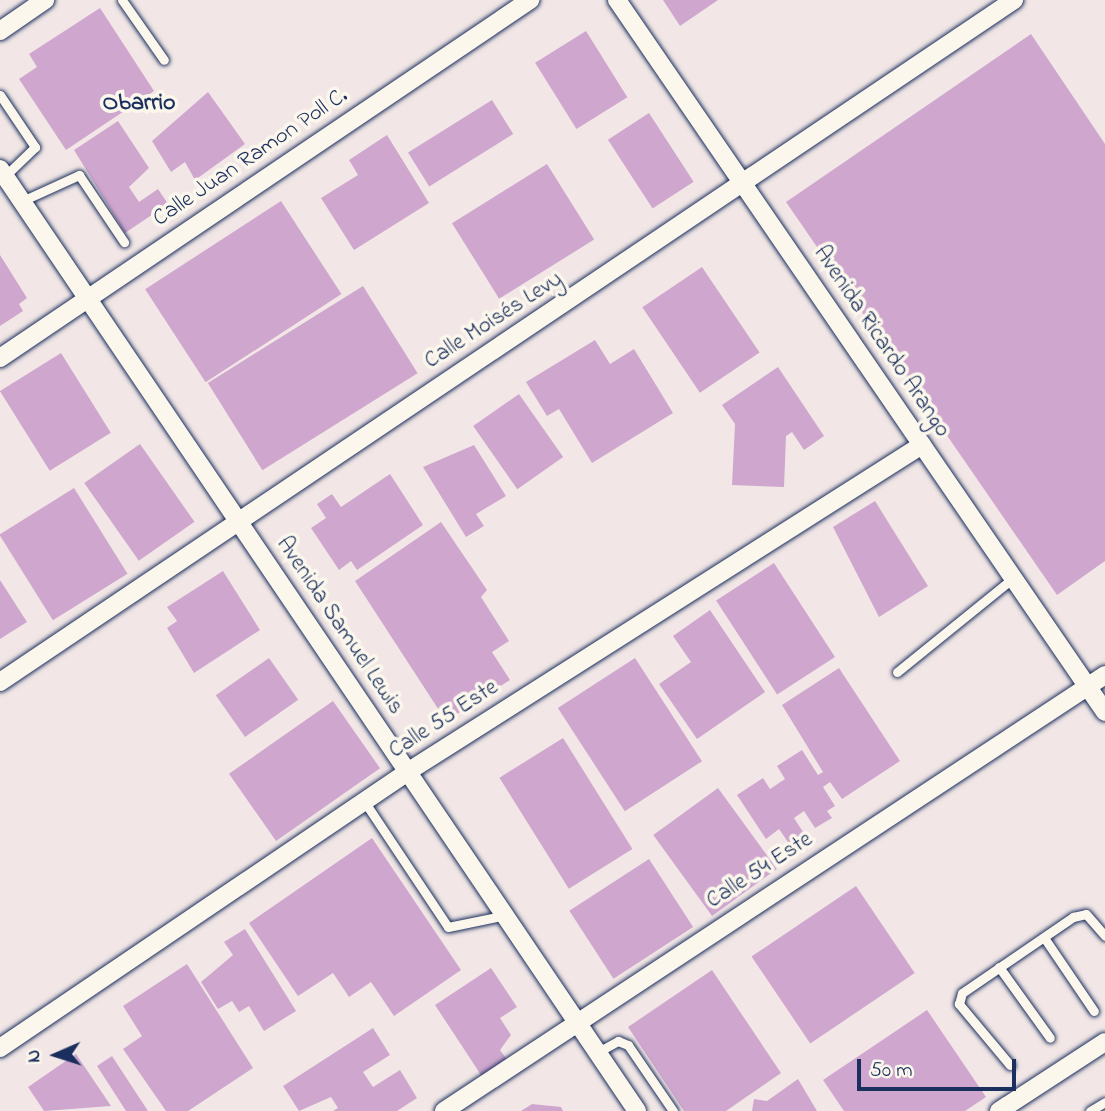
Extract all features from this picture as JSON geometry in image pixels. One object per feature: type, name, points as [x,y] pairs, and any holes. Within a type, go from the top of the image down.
[{"type":"street","points":[[0,31],[45,0]]},
{"type":"street","name":"Calle Juan Ramon Poll C.","points":[[0,358],[530,0]]},
{"type":"street","name":"Avenida Ricardo Arango","points":[[617,0],[1105,712]]},
{"type":"street","name":"Calle Moisés Levy","points":[[0,682],[237,518],[745,186],[1014,0]]},
{"type":"street","name":"Avenida Samuel Lewis","points":[[3,172],[638,1111]]},
{"type":"street","name":"Calle 55 Este","points":[[0,1048],[409,771],[922,445]]},
{"type":"street","name":"Calle 54 Este","points":[[444,1111],[576,1020],[1105,675]]},
{"type":"street","points":[[999,1111],[1105,1042]]},
{"type":"lane","points":[[122,0],[164,60]]},
{"type":"lane","points":[[0,94],[35,148],[3,172]]},
{"type":"lane","points":[[22,201],[79,175],[124,242]]},
{"type":"lane","points":[[897,672],[1013,578]]},
{"type":"lane","points":[[364,801],[448,927],[456,930],[506,915]]},
{"type":"lane","points":[[1010,1065],[959,1004],[962,993],[1086,914],[1105,936]]},
{"type":"lane","points":[[1045,939],[1094,1011]]},
{"type":"lane","points":[[999,967],[1051,1038]]},
{"type":"lane","points":[[598,1052],[618,1041],[628,1045],[673,1111]]},
{"type":"lane","points":[[1090,1111],[1105,1102]]},
{"type":"building","points":[[663,0],[718,0],[680,26]]},
{"type":"building","points":[[100,8],[154,91],[66,150],[19,79],[37,67],[29,54]]},
{"type":"building","points":[[586,31],[627,97],[576,129],[535,63]]},
{"type":"building","points":[[1031,34],[1105,144],[1105,561],[1057,595],[786,202]]},
{"type":"building","points":[[208,92],[245,144],[195,180],[185,162],[171,172],[152,141]]},
{"type":"building","points":[[492,100],[513,134],[429,186],[408,152]]},
{"type":"building","points":[[649,113],[694,182],[653,208],[608,140]]},
{"type":"building","points":[[118,121],[149,168],[129,187],[139,202],[158,189],[168,204],[125,233],[74,150]]},
{"type":"building","points":[[387,135],[429,203],[354,250],[321,198],[358,175],[349,160]]},
{"type":"building","points":[[547,164],[594,239],[499,299],[452,223]]},
{"type":"building","points":[[281,201],[341,294],[206,382],[145,289]]},
{"type":"building","points":[[0,255],[27,298],[19,304],[23,311],[0,326]]},
{"type":"building","points":[[702,267],[760,352],[700,393],[642,307]]},
{"type":"building","points":[[363,286],[418,373],[262,470],[208,383]]},
{"type":"building","points":[[595,340],[610,364],[634,349],[673,413],[592,463],[559,409],[547,416],[526,382]]},
{"type":"building","points":[[61,353],[111,433],[50,471],[0,391]]},
{"type":"building","points":[[778,367],[824,436],[804,450],[792,432],[786,436],[784,487],[732,485],[735,424],[722,405]]},
{"type":"building","points":[[519,394],[563,457],[517,489],[473,426]]},
{"type":"building","points":[[140,444],[194,522],[139,561],[84,483]]},
{"type":"building","points":[[474,445],[506,496],[476,514],[484,526],[466,537],[423,467]]},
{"type":"building","points":[[390,474],[423,525],[357,570],[351,561],[339,570],[311,528],[326,518],[317,504],[332,494],[341,507]]},
{"type":"building","points":[[74,488],[128,574],[53,620],[0,534]]},
{"type":"building","points":[[875,501],[928,586],[879,617],[833,527]]},
{"type":"building","points":[[441,522],[487,590],[481,597],[509,641],[492,652],[510,680],[446,721],[355,581]]},
{"type":"building","points":[[774,563],[835,657],[777,695],[716,601]]},
{"type":"building","points":[[223,571],[260,630],[194,673],[167,628],[177,621],[167,607]]},
{"type":"building","points":[[0,580],[27,622],[0,639]]},
{"type":"building","points":[[710,610],[765,692],[697,739],[659,684],[691,662],[673,636]]},
{"type":"building","points":[[269,658],[298,700],[245,737],[216,695]]},
{"type":"building","points":[[635,658],[702,761],[625,811],[558,708]]},
{"type":"building","points":[[839,668],[900,761],[842,799],[830,782],[823,787],[835,806],[827,811],[832,818],[815,828],[804,811],[794,818],[805,835],[790,845],[779,829],[766,839],[737,795],[763,778],[770,789],[785,779],[777,766],[802,750],[818,775],[823,772],[782,705]]},
{"type":"building","points":[[333,701],[380,768],[276,841],[229,774]]},
{"type":"building","points":[[563,738],[632,849],[569,889],[499,778]]},
{"type":"building","points":[[718,788],[777,869],[712,916],[653,835]]},
{"type":"building","points":[[372,838],[461,970],[394,1016],[371,982],[349,997],[333,973],[298,996],[249,923]]},
{"type":"building","points":[[649,859],[693,927],[613,979],[569,911]]},
{"type":"building","points":[[856,886],[915,973],[810,1044],[752,956]]},
{"type":"building","points":[[245,929],[296,1011],[264,1031],[249,1006],[239,1012],[232,1001],[218,1009],[201,982],[233,955],[224,942]]},
{"type":"building","points":[[187,964],[253,1068],[188,1111],[166,1111],[123,1049],[142,1036],[123,1006]]},
{"type":"building","points":[[491,968],[517,1007],[500,1018],[511,1035],[500,1050],[508,1061],[483,1078],[435,1005]]},
{"type":"building","points":[[712,970],[781,1073],[726,1111],[684,1111],[628,1027]]},
{"type":"building","points":[[927,1010],[986,1097],[965,1111],[844,1111],[823,1080]]},
{"type":"building","points":[[373,1028],[390,1055],[363,1072],[373,1087],[400,1070],[417,1098],[397,1111],[333,1111],[338,1108],[331,1097],[299,1111],[283,1086]]},
{"type":"building","points":[[76,1054],[111,1106],[44,1111],[28,1087]]},
{"type":"building","points":[[112,1056],[148,1111],[126,1111],[97,1066]]},
{"type":"building","points":[[798,1079],[817,1111],[752,1111],[754,1099],[767,1101]]},
{"type":"building","points":[[532,1104],[561,1107],[563,1111],[521,1111]]},
{"type":"district","name":"Obarrio","points":[[139,104]]}]
